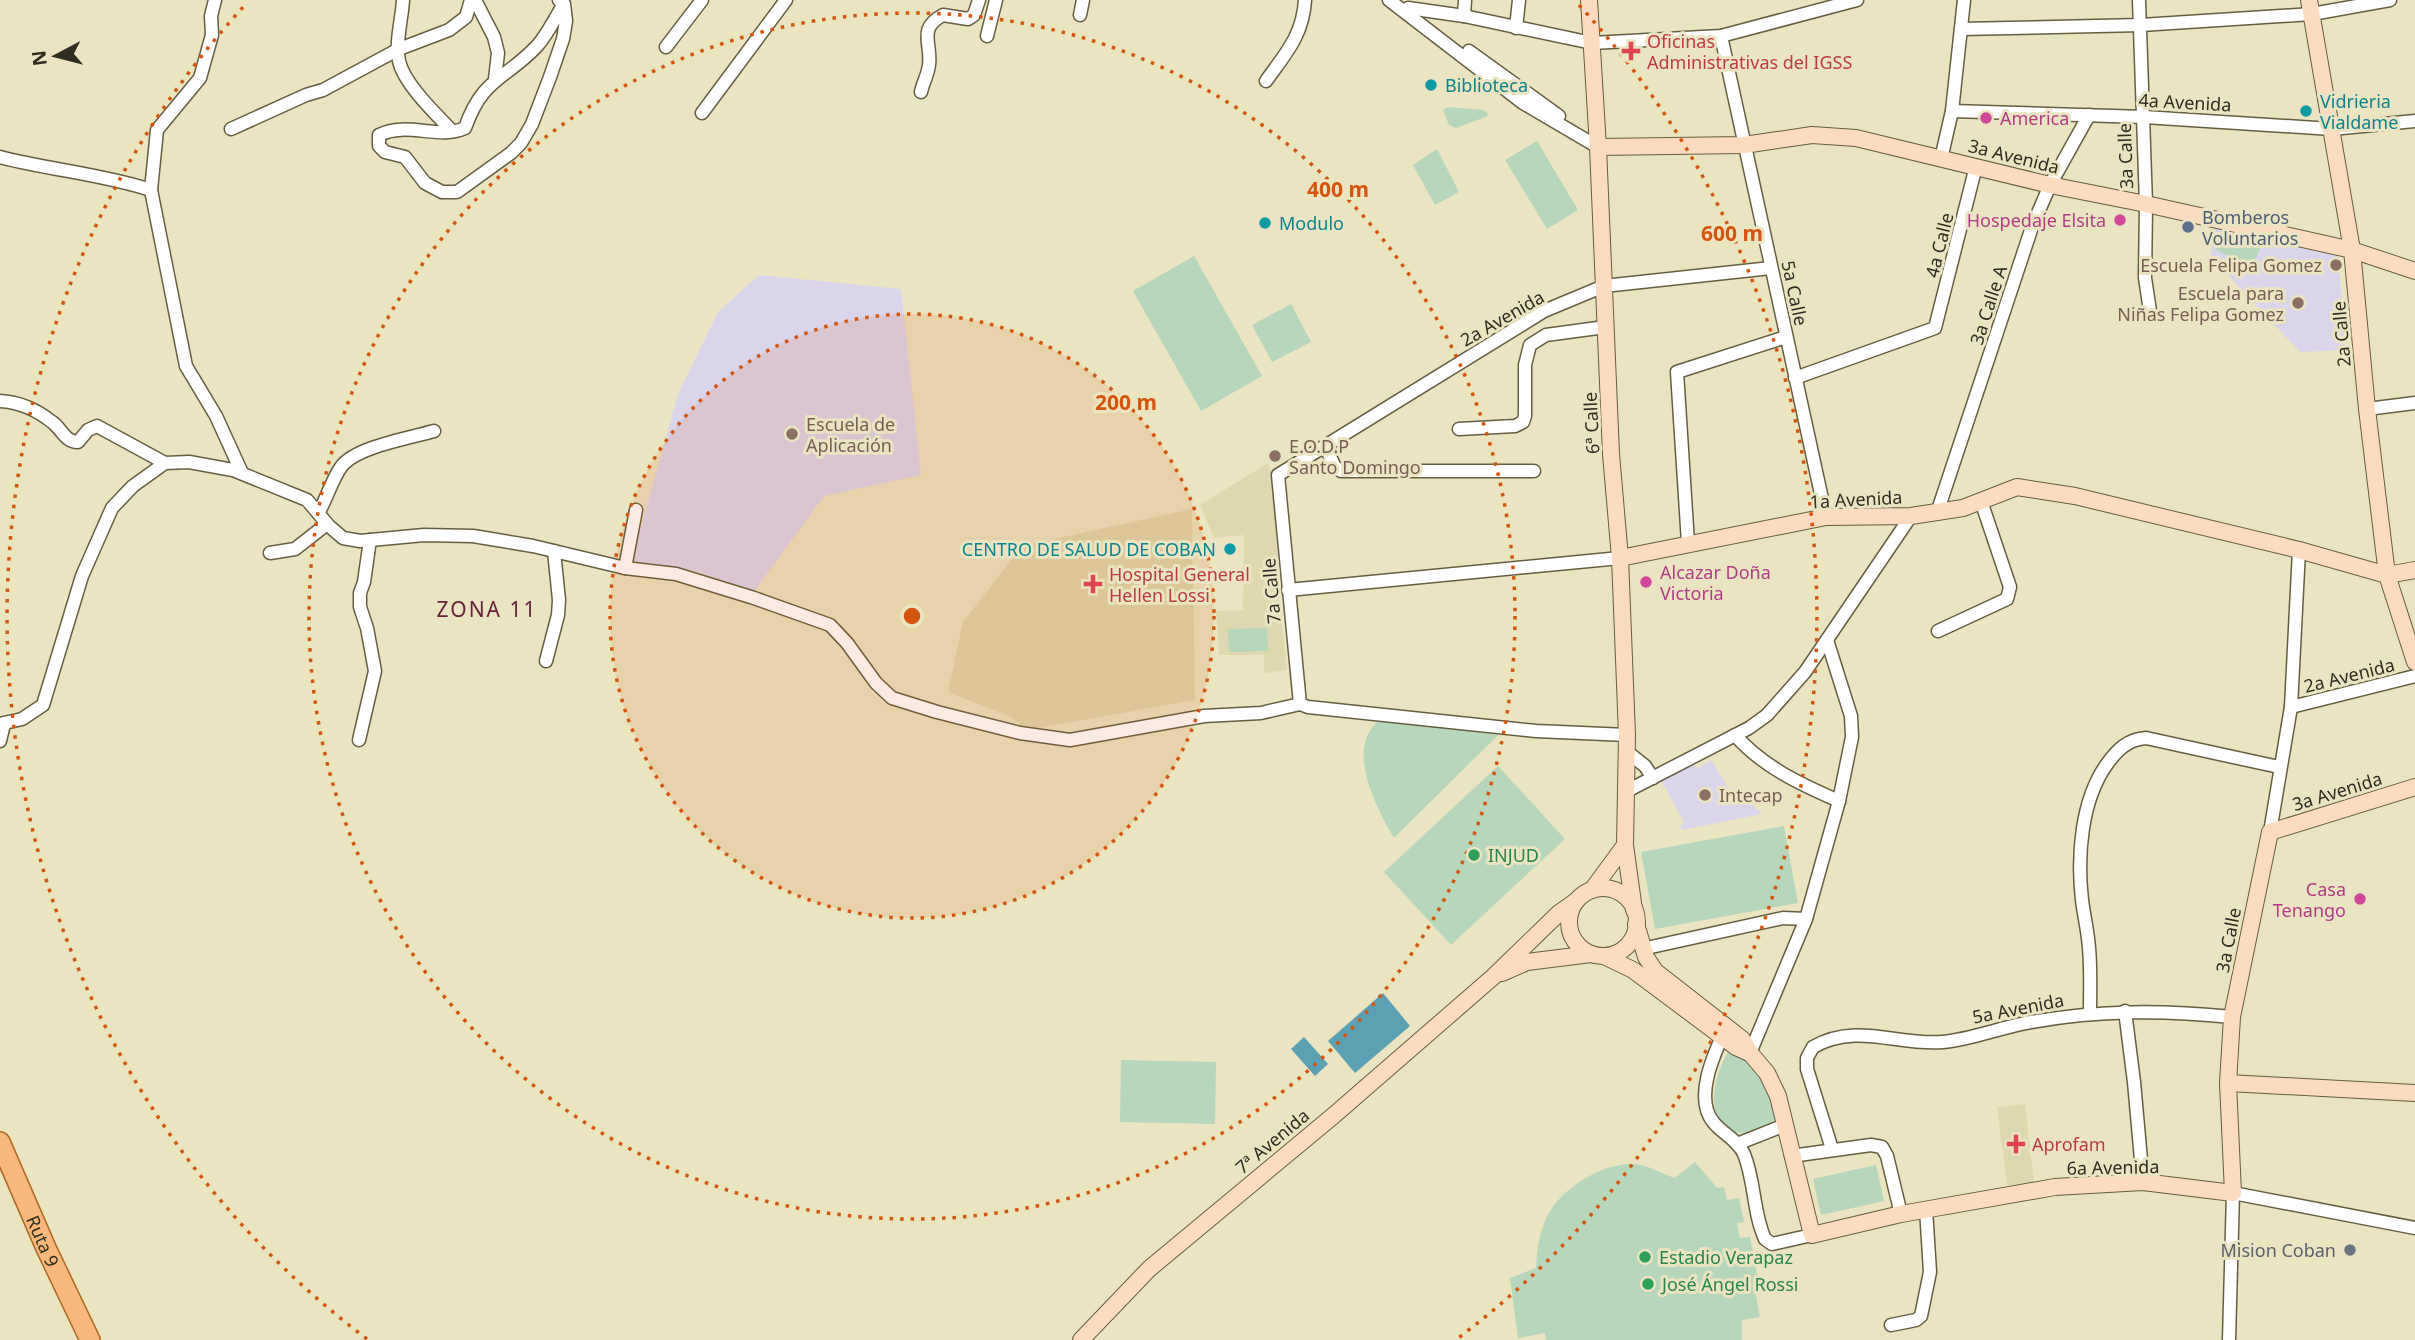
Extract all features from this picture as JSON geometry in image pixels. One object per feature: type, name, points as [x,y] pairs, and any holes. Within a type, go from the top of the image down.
[{"type":"main road","name":"Ruta 9","points":[[0,1142],[90,1340]]},
{"type":"street","points":[[215,0],[211,16],[212,35],[200,78],[158,130],[154,146],[152,208],[186,366],[216,416],[242,473]]},
{"type":"street","points":[[403,0],[398,59],[402,70],[452,131]]},
{"type":"street","points":[[231,129],[323,90],[399,48],[449,30],[466,17],[473,0]]},
{"type":"street","points":[[473,0],[494,37],[498,52],[495,79]]},
{"type":"street","points":[[666,47],[702,0]]},
{"type":"street","points":[[702,113],[786,0]]},
{"type":"street","points":[[921,92],[929,63],[927,34],[930,25],[943,15],[968,19],[974,15],[979,0]]},
{"type":"street","points":[[987,36],[996,0]]},
{"type":"street","points":[[1080,15],[1083,0]]},
{"type":"street","points":[[1266,81],[1296,39],[1302,26],[1305,0]]},
{"type":"street","points":[[1390,0],[1408,8],[1534,96],[1598,147]]},
{"type":"street","points":[[1390,0],[1523,103],[1598,147]]},
{"type":"street","points":[[1464,16],[1465,0]]},
{"type":"street","points":[[1516,28],[1519,0]]},
{"type":"street","name":"6ª Calle","points":[[1589,0],[1611,454],[1620,558],[1626,743],[1625,845],[1635,917],[1650,965],[1661,978],[1725,1032]]},
{"type":"street","points":[[1408,8],[1464,16],[1592,43],[1721,36],[1857,0]]},
{"type":"street","points":[[1941,159],[1952,111],[1964,0]]},
{"type":"street","name":"3a Calle","points":[[2140,0],[2146,204],[2145,278],[2150,311]]},
{"type":"street","points":[[1962,29],[2141,26],[2389,0]]},
{"type":"street","points":[[561,2],[566,21],[563,39],[533,124],[511,153],[457,192],[442,192],[425,183],[405,157],[385,152],[379,146],[379,135],[388,130],[407,128],[452,131],[465,128],[479,97],[495,79],[538,45],[561,2]]},
{"type":"street","name":"2a Calle","points":[[2311,7],[2352,250],[2367,409],[2387,575],[2415,662]]},
{"type":"street","name":"5a Calle","points":[[1721,36],[1826,517]]},
{"type":"street","name":"4a Avenida","points":[[1952,111],[2144,117],[2332,129],[2415,121]]},
{"type":"street","name":"3a Calle A","points":[[1937,513],[2032,227],[2050,186],[2089,115]]},
{"type":"street","name":"3a Avenida","points":[[1598,147],[1744,145],[1812,135],[1856,138],[2050,186],[2146,204],[2352,250],[2415,271]]},
{"type":"street","points":[[0,157],[73,174],[118,179],[151,190]]},
{"type":"street","name":"4a Calle","points":[[1795,378],[1932,330],[1937,325],[1976,166]]},
{"type":"street","name":"2a Avenida","points":[[1278,475],[1544,311],[1604,286],[1772,268]]},
{"type":"street","points":[[1459,429],[1515,426],[1522,422],[1525,416],[1525,365],[1530,345],[1546,335],[1605,327]]},
{"type":"street","points":[[1688,543],[1677,372],[1786,337]]},
{"type":"street","points":[[0,401],[25,405],[54,423],[66,438],[73,442],[78,442],[88,430],[97,426],[165,463],[189,462],[242,473],[307,500],[343,538],[360,541],[424,535],[472,536],[554,551],[625,568],[676,574],[830,625],[847,643],[876,683],[892,698],[1020,733],[1070,740],[1204,716],[1261,713],[1300,704],[1308,707],[1536,730],[1626,743],[1653,778]]},
{"type":"street","points":[[2367,409],[2415,403]]},
{"type":"street","points":[[318,512],[341,467],[354,455],[433,431]]},
{"type":"street","points":[[1325,446],[1335,467],[1341,471],[1534,471]]},
{"type":"street","points":[[0,741],[2,724],[22,719],[43,705],[82,576],[112,508],[133,486],[165,463]]},
{"type":"street","name":"7a Calle","points":[[1278,475],[1300,704]]},
{"type":"street","name":"1a Avenida","points":[[1288,590],[1620,558],[1826,517],[1937,513],[1963,508],[2017,487],[2075,496],[2299,550],[2387,575],[2415,570]]},
{"type":"street","points":[[1938,631],[2007,599],[2010,594],[1981,501]]},
{"type":"street","points":[[625,568],[636,510]]},
{"type":"street","points":[[1625,792],[1735,735],[1767,715],[1805,672],[1911,516]]},
{"type":"street","points":[[270,553],[295,549],[327,524]]},
{"type":"street","points":[[359,740],[375,671],[360,607],[370,540]]},
{"type":"street","name":"3a Calle","points":[[2229,1340],[2233,1193],[2228,1083],[2232,1017],[2270,832],[2291,707],[2299,550]]},
{"type":"street","points":[[546,661],[558,615],[554,551]]},
{"type":"street","points":[[1750,1053],[1806,919],[1839,801],[1852,737],[1850,716],[1827,640]]},
{"type":"street","name":"2a Avenida","points":[[2291,707],[2415,676]]},
{"type":"street","points":[[1735,735],[1747,749],[1789,779],[1839,801]]},
{"type":"street","points":[[2090,1013],[2089,947],[2082,897],[2085,819],[2091,793],[2113,756],[2127,743],[2146,738],[2279,767]]},
{"type":"street","name":"3a Avenida","points":[[2270,832],[2415,788]]},
{"type":"street","points":[[1625,845],[1592,890],[1576,901],[1569,921],[1570,931],[1582,948],[1633,970],[1725,1032],[1742,1039],[1772,1082],[1812,1235]]},
{"type":"street","points":[[1592,890],[1609,888],[1617,891],[1624,896],[1635,917],[1634,934],[1623,949],[1598,955]]},
{"type":"street","name":"7ª Avenida","points":[[1081,1340],[1149,1269],[1343,1107],[1576,901]]},
{"type":"street","points":[[1643,949],[1783,918],[1806,919]]},
{"type":"street","name":"7ª Avenida","points":[[1493,977],[1527,962],[1598,955]]},
{"type":"street","points":[[2125,1011],[2143,1182]]},
{"type":"street","name":"5a Avenida","points":[[1832,1149],[1807,1058],[1813,1047],[1832,1038],[1860,1034],[1927,1042],[1950,1041],[2007,1026],[2090,1013],[2125,1011],[2232,1017]]},
{"type":"street","points":[[1725,1032],[1710,1071],[1705,1105],[1715,1125],[1737,1144],[1785,1125]]},
{"type":"street","points":[[2228,1083],[2415,1093]]},
{"type":"street","name":"6a Avenida","points":[[1737,1144],[1745,1157],[1763,1235],[1772,1244],[1901,1214],[2055,1187],[2143,1182],[2233,1193],[2415,1228]]},
{"type":"street","points":[[1791,1156],[1877,1144],[1886,1150],[1901,1214]]},
{"type":"street","points":[[1891,1325],[1916,1320],[1921,1316],[1930,1272],[1926,1209]]},
{"type":"shaded area","name":"Escuela para Niñas Felipa Gomez","points":[[2215,225],[2338,256],[2346,350],[2300,352],[2210,256]]},
{"type":"shaded area","name":"Escuela de Aplicación","points":[[759,275],[901,289],[921,475],[824,496],[754,591],[692,570],[632,561],[678,394],[718,312]]},
{"type":"shaded area","points":[[1268,463],[1274,477],[1279,598],[1287,670],[1264,673],[1264,655],[1219,655],[1216,611],[1243,610],[1244,535],[1214,538],[1200,505]]},
{"type":"shaded area","name":"Hospital General Hellen Lossi","points":[[1192,509],[1195,700],[1027,730],[1009,716],[948,692],[963,622],[1022,546]]},
{"type":"shaded area","name":"Intecap","points":[[1711,760],[1729,789],[1733,788],[1736,793],[1740,793],[1762,814],[1682,830],[1680,826],[1684,822],[1661,780],[1690,766],[1698,768]]},
{"type":"shaded area","name":"Aprofam","points":[[2025,1104],[2034,1182],[2007,1185],[1997,1107]]},
{"type":"green space","points":[[1448,107],[1483,110],[1488,116],[1456,128],[1449,125],[1443,110]]},
{"type":"green space","points":[[1537,141],[1578,210],[1547,229],[1505,160]]},
{"type":"green space","points":[[1437,149],[1459,192],[1435,205],[1413,165]]},
{"type":"green space","points":[[2225,230],[2261,246],[2252,269],[2215,249]]},
{"type":"green space","points":[[1194,256],[1262,376],[1201,411],[1133,291]]},
{"type":"green space","points":[[1291,304],[1311,342],[1272,362],[1252,325]]},
{"type":"green space","points":[[1267,628],[1268,651],[1229,652],[1228,629]]},
{"type":"green space","points":[[1380,720],[1498,735],[1394,838],[1372,794],[1364,761],[1364,745],[1370,731]]},
{"type":"green space","name":"INJUD","points":[[1498,766],[1565,839],[1451,945],[1384,872]]},
{"type":"green space","points":[[1784,826],[1798,903],[1655,929],[1641,852]]},
{"type":"green space","points":[[1728,1052],[1749,1062],[1767,1086],[1777,1118],[1768,1125],[1747,1133],[1737,1132],[1728,1129],[1716,1113],[1716,1081]]},
{"type":"green space","points":[[1121,1060],[1216,1062],[1215,1124],[1120,1122]]},
{"type":"green space","name":"Estadio Verapaz","points":[[1695,1162],[1717,1188],[1724,1187],[1727,1200],[1739,1198],[1744,1222],[1737,1223],[1740,1238],[1750,1237],[1759,1284],[1754,1286],[1760,1317],[1742,1320],[1742,1340],[1546,1340],[1545,1333],[1518,1338],[1510,1278],[1536,1268],[1542,1228],[1554,1205],[1563,1195],[1573,1186],[1610,1167],[1634,1164],[1675,1178]]},
{"type":"green space","points":[[1876,1165],[1884,1201],[1821,1215],[1813,1179]]},
{"type":"water","points":[[1383,993],[1410,1026],[1355,1073],[1328,1041]]},
{"type":"water","points":[[1304,1037],[1328,1064],[1315,1076],[1291,1049]]},
{"type":"place","name":"Oficinas Administrativas del IGSS","points":[[1631,51]]},
{"type":"place","name":"Biblioteca","points":[[1431,85]]},
{"type":"place","name":"Vidrieria Vialdame","points":[[2306,111]]},
{"type":"place","name":"America","points":[[1986,118]]},
{"type":"place","name":"Hospedaje Elsita","points":[[2120,220]]},
{"type":"place","name":"Modulo","points":[[1265,223]]},
{"type":"place","name":"Bomberos Voluntarios","points":[[2188,227]]},
{"type":"place","name":"Escuela Felipa Gomez","points":[[2336,265]]},
{"type":"place","name":"Escuela para Niñas Felipa Gomez","points":[[2298,303]]},
{"type":"place","name":"Escuela de Aplicación","points":[[792,434]]},
{"type":"place","name":"E.O.D.P Santo Domingo","points":[[1275,456]]},
{"type":"place","name":"CENTRO DE SALUD DE COBAN","points":[[1230,549]]},
{"type":"place","name":"Alcazar Doña Victoria","points":[[1646,582]]},
{"type":"place","name":"Hospital General Hellen Lossi","points":[[1093,584]]},
{"type":"place","name":"Intecap","points":[[1705,795]]},
{"type":"place","name":"INJUD","points":[[1474,855]]},
{"type":"place","name":"Casa Tenango","points":[[2360,899]]},
{"type":"place","name":"Aprofam","points":[[2016,1144]]},
{"type":"place","name":"Mision Coban","points":[[2350,1250]]},
{"type":"place","name":"Estadio Verapaz","points":[[1645,1257]]},
{"type":"place","name":"José Ángel Rossi","points":[[1648,1284]]},
{"type":"district","name":"ZONA 11","points":[[487,609]]}]
